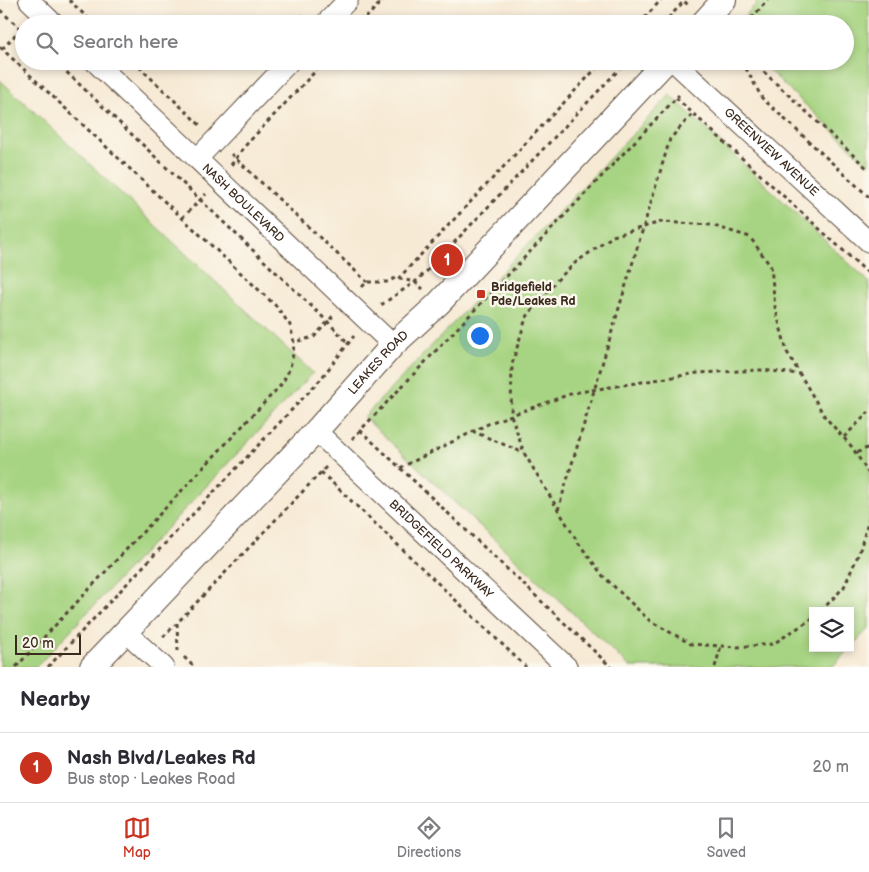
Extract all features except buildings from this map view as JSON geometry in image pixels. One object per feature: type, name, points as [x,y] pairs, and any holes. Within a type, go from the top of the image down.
[{"type":"street","points":[[29,0],[45,15]]},
{"type":"street","points":[[334,15],[348,0]]},
{"type":"street","points":[[710,15],[724,0]]},
{"type":"street","name":"NASH BOULEVARD","points":[[103,70],[393,345]]},
{"type":"street","points":[[197,159],[282,70]]},
{"type":"street","name":"LEAKES ROAD","points":[[92,667],[316,431],[393,345],[438,304],[658,70]]},
{"type":"street","name":"GREENVIEW AVENUE","points":[[682,70],[869,242]]},
{"type":"street","name":"BRIDGEFIELD PARKWAY","points":[[316,431],[567,667]]},
{"type":"street","points":[[126,632],[164,667]]},
{"type":"path","points":[[69,0],[85,15]]},
{"type":"path","points":[[369,15],[383,0]]},
{"type":"path","points":[[647,15],[661,0]]},
{"type":"path","points":[[754,15],[768,0]]},
{"type":"path","points":[[0,10],[15,22]]},
{"type":"path","points":[[15,36],[1,48],[15,61]]},
{"type":"path","points":[[16,667],[280,386],[288,374],[293,360],[294,342],[290,325],[277,307],[24,70]]},
{"type":"path","points":[[65,70],[201,199],[348,343]]},
{"type":"path","points":[[142,70],[367,282],[388,282],[395,278],[414,282],[461,326]]},
{"type":"path","points":[[182,218],[219,180],[244,147],[317,70]]},
{"type":"path","points":[[397,279],[594,70]]},
{"type":"path","points":[[48,667],[320,380],[366,319],[379,306],[427,271],[618,70]]},
{"type":"path","points":[[747,70],[762,98],[869,197]]},
{"type":"path","points":[[762,70],[869,170]]},
{"type":"path","points":[[194,667],[178,652],[177,623],[693,80]]},
{"type":"path","points":[[676,98],[869,274]]},
{"type":"path","points":[[558,510],[670,139],[693,113]]},
{"type":"path","points":[[809,621],[773,644],[738,647],[691,644],[650,621],[603,576],[577,542],[524,453],[511,415],[512,364],[526,318],[554,283],[575,263],[614,236],[661,222],[711,225],[750,237],[771,267],[774,307],[787,352],[825,417],[857,453],[869,474]]},
{"type":"path","points":[[294,342],[314,337],[367,282]]},
{"type":"path","points":[[400,468],[472,431],[511,415],[573,394],[698,373],[761,370],[800,374]]},
{"type":"path","points":[[844,438],[869,412]]},
{"type":"path","points":[[360,430],[612,667]]},
{"type":"path","points":[[472,431],[524,453]]},
{"type":"path","points":[[857,453],[869,447]]},
{"type":"path","points":[[320,472],[526,667]]},
{"type":"path","points":[[825,607],[844,587],[859,553],[869,519]]},
{"type":"path","points":[[715,667],[720,646]]},
{"type":"green space","points":[[760,0],[869,0],[869,165],[769,70],[854,70],[854,15],[746,15]]},
{"type":"green space","points":[[0,80],[313,373],[36,667],[0,667]]},
{"type":"green space","points":[[670,95],[869,282],[869,628],[854,644],[854,607],[809,607],[809,652],[846,652],[832,667],[630,667],[364,417]]},
{"type":"place","name":"Nash Blvd/Leakes Rd","points":[[447,260]]},
{"type":"place","name":"Bridgefield Pde/Leakes Rd","points":[[481,294]]}]
